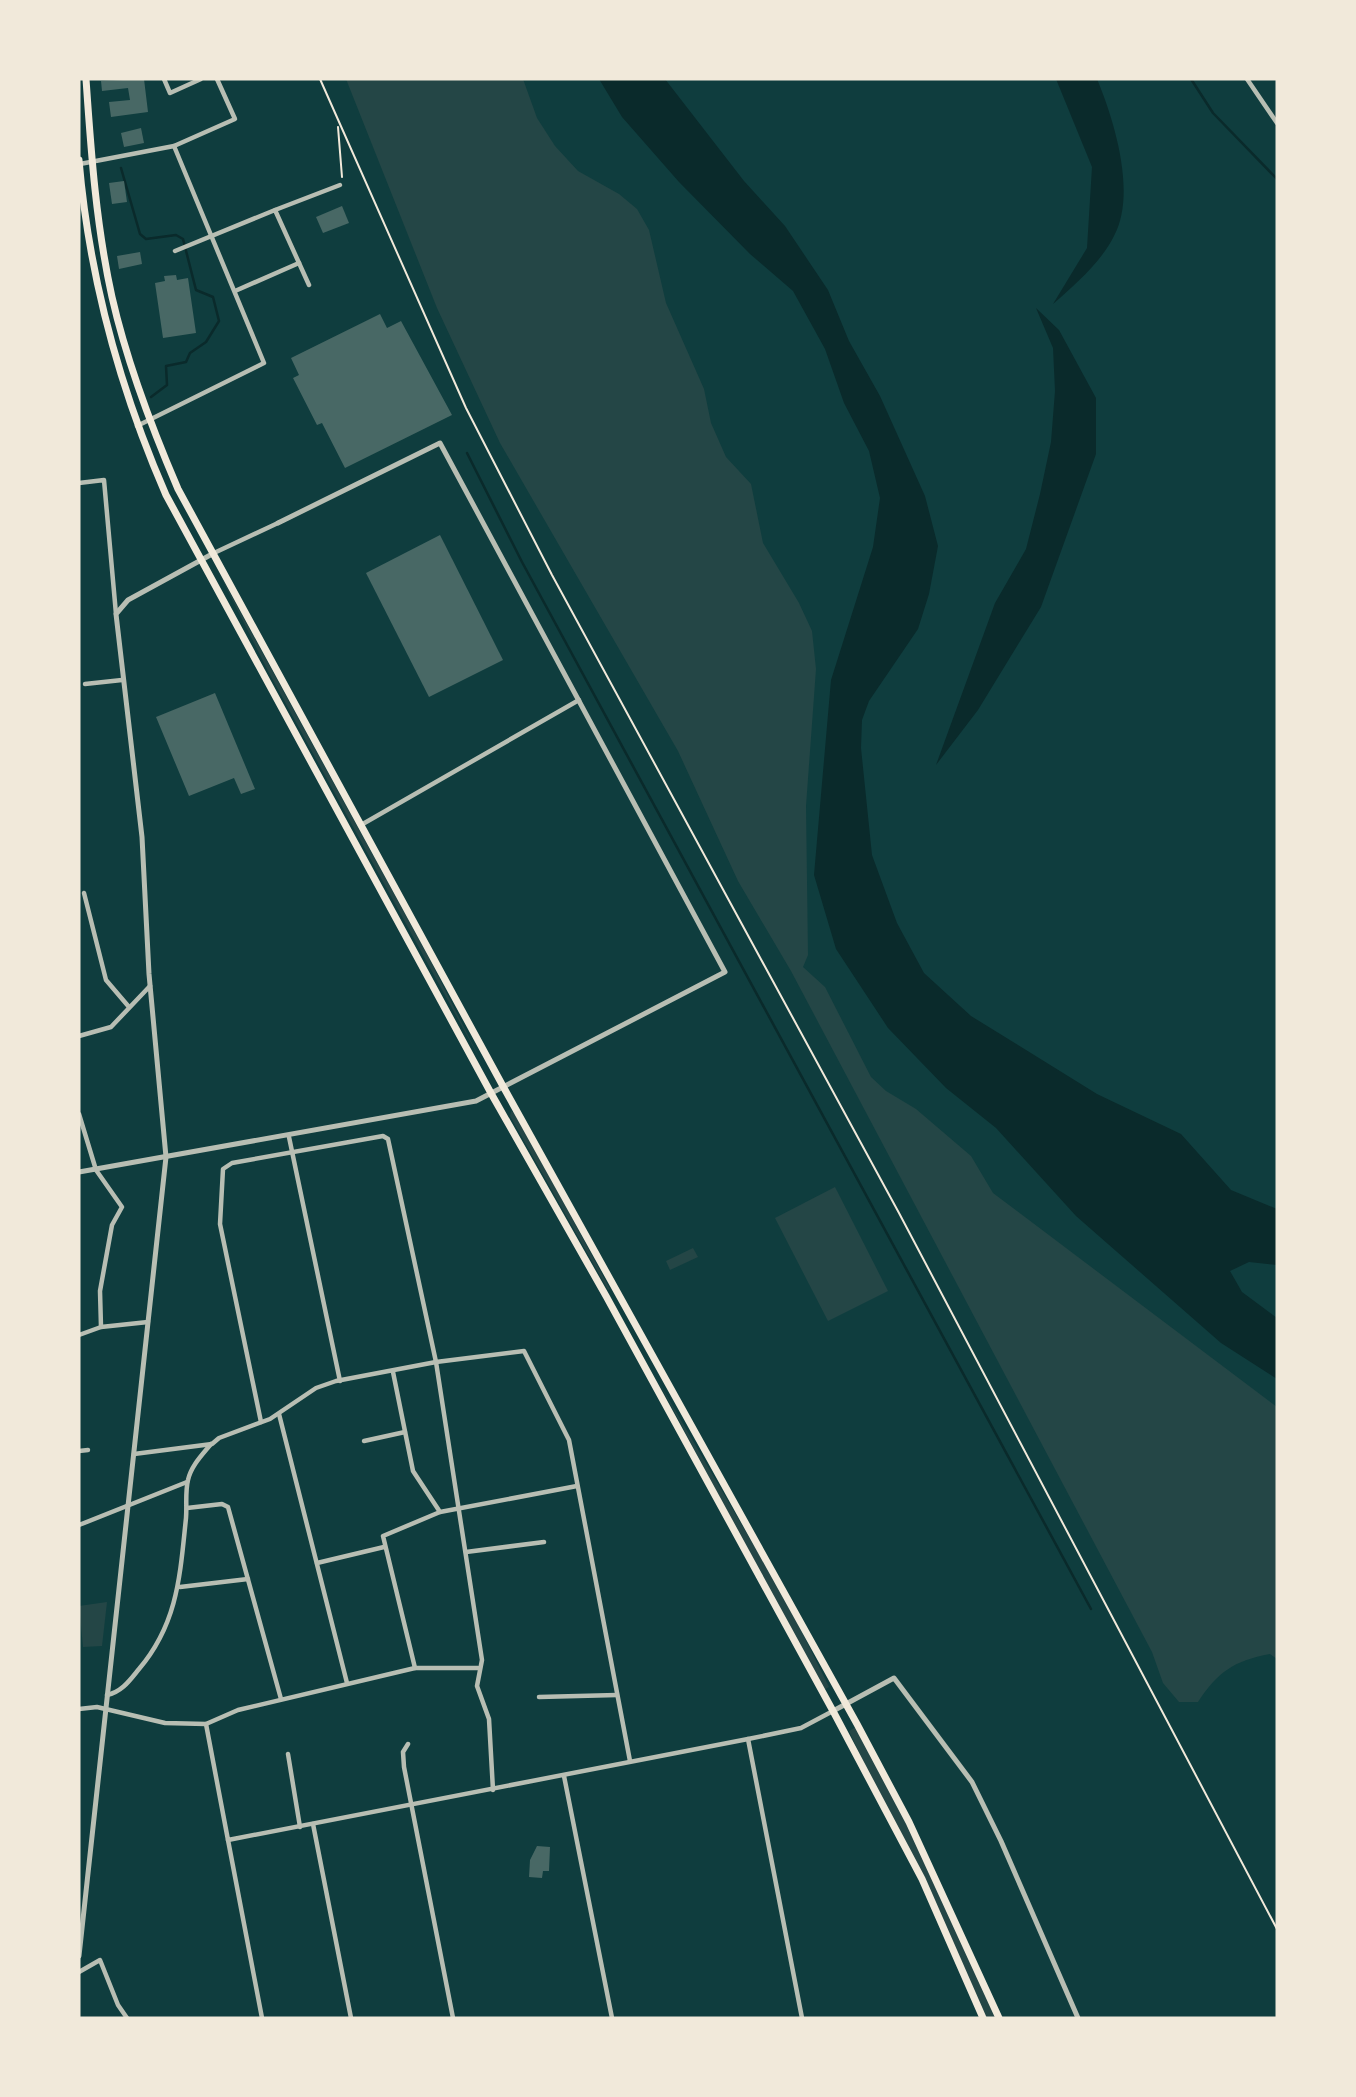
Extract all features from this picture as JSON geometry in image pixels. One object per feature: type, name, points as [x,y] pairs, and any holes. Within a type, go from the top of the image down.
[{"type":"highway","points":[[86,79],[93,161],[112,296],[149,420],[178,489],[504,1088],[846,1703],[909,1822],[999,2018]]},
{"type":"highway","points":[[79,162],[98,299],[136,426],[166,495],[492,1095],[606,1296],[833,1711],[922,1879],[983,2018]]},
{"type":"street","points":[[164,79],[170,93],[201,79]]},
{"type":"street","points":[[79,162],[174,146],[235,119],[217,79]]},
{"type":"street","points":[[1247,79],[1277,123]]},
{"type":"street","points":[[136,426],[264,363],[174,146]]},
{"type":"street","points":[[175,251],[340,185]]},
{"type":"street","points":[[275,210],[309,285]]},
{"type":"street","points":[[235,291],[299,263]]},
{"type":"street","points":[[79,1172],[289,1137],[476,1101],[725,972],[440,443],[214,554],[128,600],[116,614]]},
{"type":"street","points":[[79,483],[104,480],[122,680],[142,837],[150,986],[166,1157],[79,1956]]},
{"type":"street","points":[[85,684],[122,680]]},
{"type":"street","points":[[361,825],[579,700]]},
{"type":"street","points":[[84,893],[106,980],[129,1007]]},
{"type":"street","points":[[79,1036],[111,1027],[150,986]]},
{"type":"street","points":[[79,1114],[96,1170],[122,1207],[112,1225],[100,1291],[101,1327]]},
{"type":"street","points":[[261,1422],[225,1251],[220,1190],[223,1169],[232,1163],[383,1136],[388,1139],[436,1362],[482,1660],[478,1668],[477,1686],[489,1719],[493,1790]]},
{"type":"street","points":[[289,1137],[340,1381]]},
{"type":"street","points":[[79,1335],[101,1327],[148,1322]]},
{"type":"street","points":[[106,1695],[116,1693],[124,1686],[160,1639],[180,1587],[187,1482],[196,1463],[219,1438],[279,1414],[316,1388],[340,1381],[436,1362],[524,1350],[569,1440],[630,1761]]},
{"type":"street","points":[[393,1372],[417,1481],[428,1490],[435,1509],[440,1512]]},
{"type":"street","points":[[279,1414],[347,1683]]},
{"type":"street","points":[[365,1441],[405,1432]]},
{"type":"street","points":[[133,1455],[212,1444]]},
{"type":"street","points":[[79,1451],[88,1450]]},
{"type":"street","points":[[79,1525],[187,1482]]},
{"type":"street","points":[[415,1668],[383,1535],[440,1512],[577,1486]]},
{"type":"street","points":[[187,1508],[222,1504],[228,1507],[281,1699]]},
{"type":"street","points":[[466,1552],[544,1542]]},
{"type":"street","points":[[317,1563],[384,1547]]},
{"type":"street","points":[[180,1587],[248,1579]]},
{"type":"street","points":[[79,1709],[104,1709],[165,1723],[205,1724],[238,1710],[415,1668],[478,1668]]},
{"type":"street","points":[[228,1840],[801,1728],[894,1678],[966,1774],[1001,1841],[1078,2018]]},
{"type":"street","points":[[539,1697],[617,1695]]},
{"type":"street","points":[[205,1724],[262,2018]]},
{"type":"street","points":[[748,1739],[802,2018]]},
{"type":"street","points":[[408,1744],[402,1752],[453,2018]]},
{"type":"street","points":[[288,1754],[300,1827]]},
{"type":"street","points":[[564,1776],[612,2018]]},
{"type":"street","points":[[313,1824],[351,2018]]},
{"type":"street","points":[[79,1972],[100,1961],[118,2005],[127,2018]]},
{"type":"path","points":[[320,79],[467,408],[552,575],[899,1213],[1277,1928]]},
{"type":"path","points":[[338,124],[340,185]]},
{"type":"shaded area","points":[[346,79],[523,79],[537,118],[555,146],[578,171],[619,194],[637,209],[649,230],[666,303],[704,389],[711,423],[726,457],[751,484],[763,543],[799,603],[812,631],[816,669],[806,806],[808,955],[803,967],[825,987],[871,1077],[886,1091],[916,1109],[971,1156],[993,1193],[1277,1407],[1277,1659],[1270,1654],[1236,1664],[1212,1683],[1198,1702],[1179,1702],[1163,1683],[1152,1652],[791,971],[738,881],[678,751],[500,443],[437,308]]},
{"type":"shaded area","points":[[599,79],[665,79],[744,181],[785,226],[828,290],[849,341],[880,396],[925,496],[938,546],[929,594],[918,629],[869,701],[862,720],[861,748],[872,855],[897,923],[924,973],[971,1016],[1097,1094],[1181,1134],[1231,1190],[1277,1209],[1277,1265],[1249,1262],[1230,1271],[1242,1292],[1277,1318],[1277,1379],[1221,1343],[1076,1216],[996,1128],[946,1088],[888,1028],[836,949],[814,875],[831,680],[873,547],[880,498],[869,451],[844,403],[825,349],[793,291],[750,254],[679,182],[622,117]]},
{"type":"shaded area","points":[[1056,79],[1097,79],[1116,135],[1123,178],[1123,199],[1121,219],[1109,245],[1087,273],[1053,304],[1087,248],[1092,167]]},
{"type":"shaded area","points":[[1036,308],[1059,330],[1096,398],[1096,454],[1041,607],[978,710],[936,765],[995,603],[1026,549],[1040,494],[1051,442],[1055,391],[1053,348]]},
{"type":"shaded area","points":[[219,573],[428,956],[482,1063],[268,671]]},
{"type":"shaded area","points":[[511,1111],[516,1114],[610,1289],[608,1290],[510,1116]]},
{"type":"shaded area","points":[[835,1187],[888,1291],[828,1321],[775,1218]]},
{"type":"shaded area","points":[[693,1248],[698,1257],[670,1270],[666,1261]]},
{"type":"shaded area","points":[[657,1379],[789,1606],[829,1687],[822,1691]]},
{"type":"shaded area","points":[[107,1602],[102,1646],[83,1647],[79,1606]]},
{"type":"shaded area","points":[[856,1727],[891,1791],[989,1997],[995,2018],[984,2018],[849,1731]]},
{"type":"building","points":[[144,79],[148,112],[111,117],[109,102],[130,100],[128,88],[102,91],[101,81]]},
{"type":"building","points":[[141,128],[144,143],[124,147],[121,133]]},
{"type":"building","points":[[124,181],[127,202],[112,204],[109,183]]},
{"type":"building","points":[[342,206],[349,223],[323,233],[316,217]]},
{"type":"building","points":[[140,252],[142,264],[119,269],[117,256]]},
{"type":"building","points":[[176,275],[177,280],[188,278],[196,333],[163,338],[155,283],[165,281],[164,276]]},
{"type":"building","points":[[380,314],[387,328],[401,321],[452,415],[345,468],[322,423],[317,425],[293,378],[299,375],[291,358]]},
{"type":"building","points":[[440,535],[503,660],[429,697],[366,573]]},
{"type":"building","points":[[215,693],[255,789],[241,794],[234,778],[189,796],[156,717]]},
{"type":"building","points":[[537,1846],[550,1847],[549,1871],[543,1871],[542,1878],[529,1877],[530,1860]]},
{"type":"waterway","points":[[1191,79],[1213,113],[1277,179]]},
{"type":"waterway","points":[[121,168],[140,234],[146,239],[176,235],[183,239],[196,290],[213,297],[219,321],[206,342],[190,353],[186,362],[166,366],[167,385],[151,397]]},
{"type":"waterway","points":[[467,453],[522,562],[1091,1609]]}]
